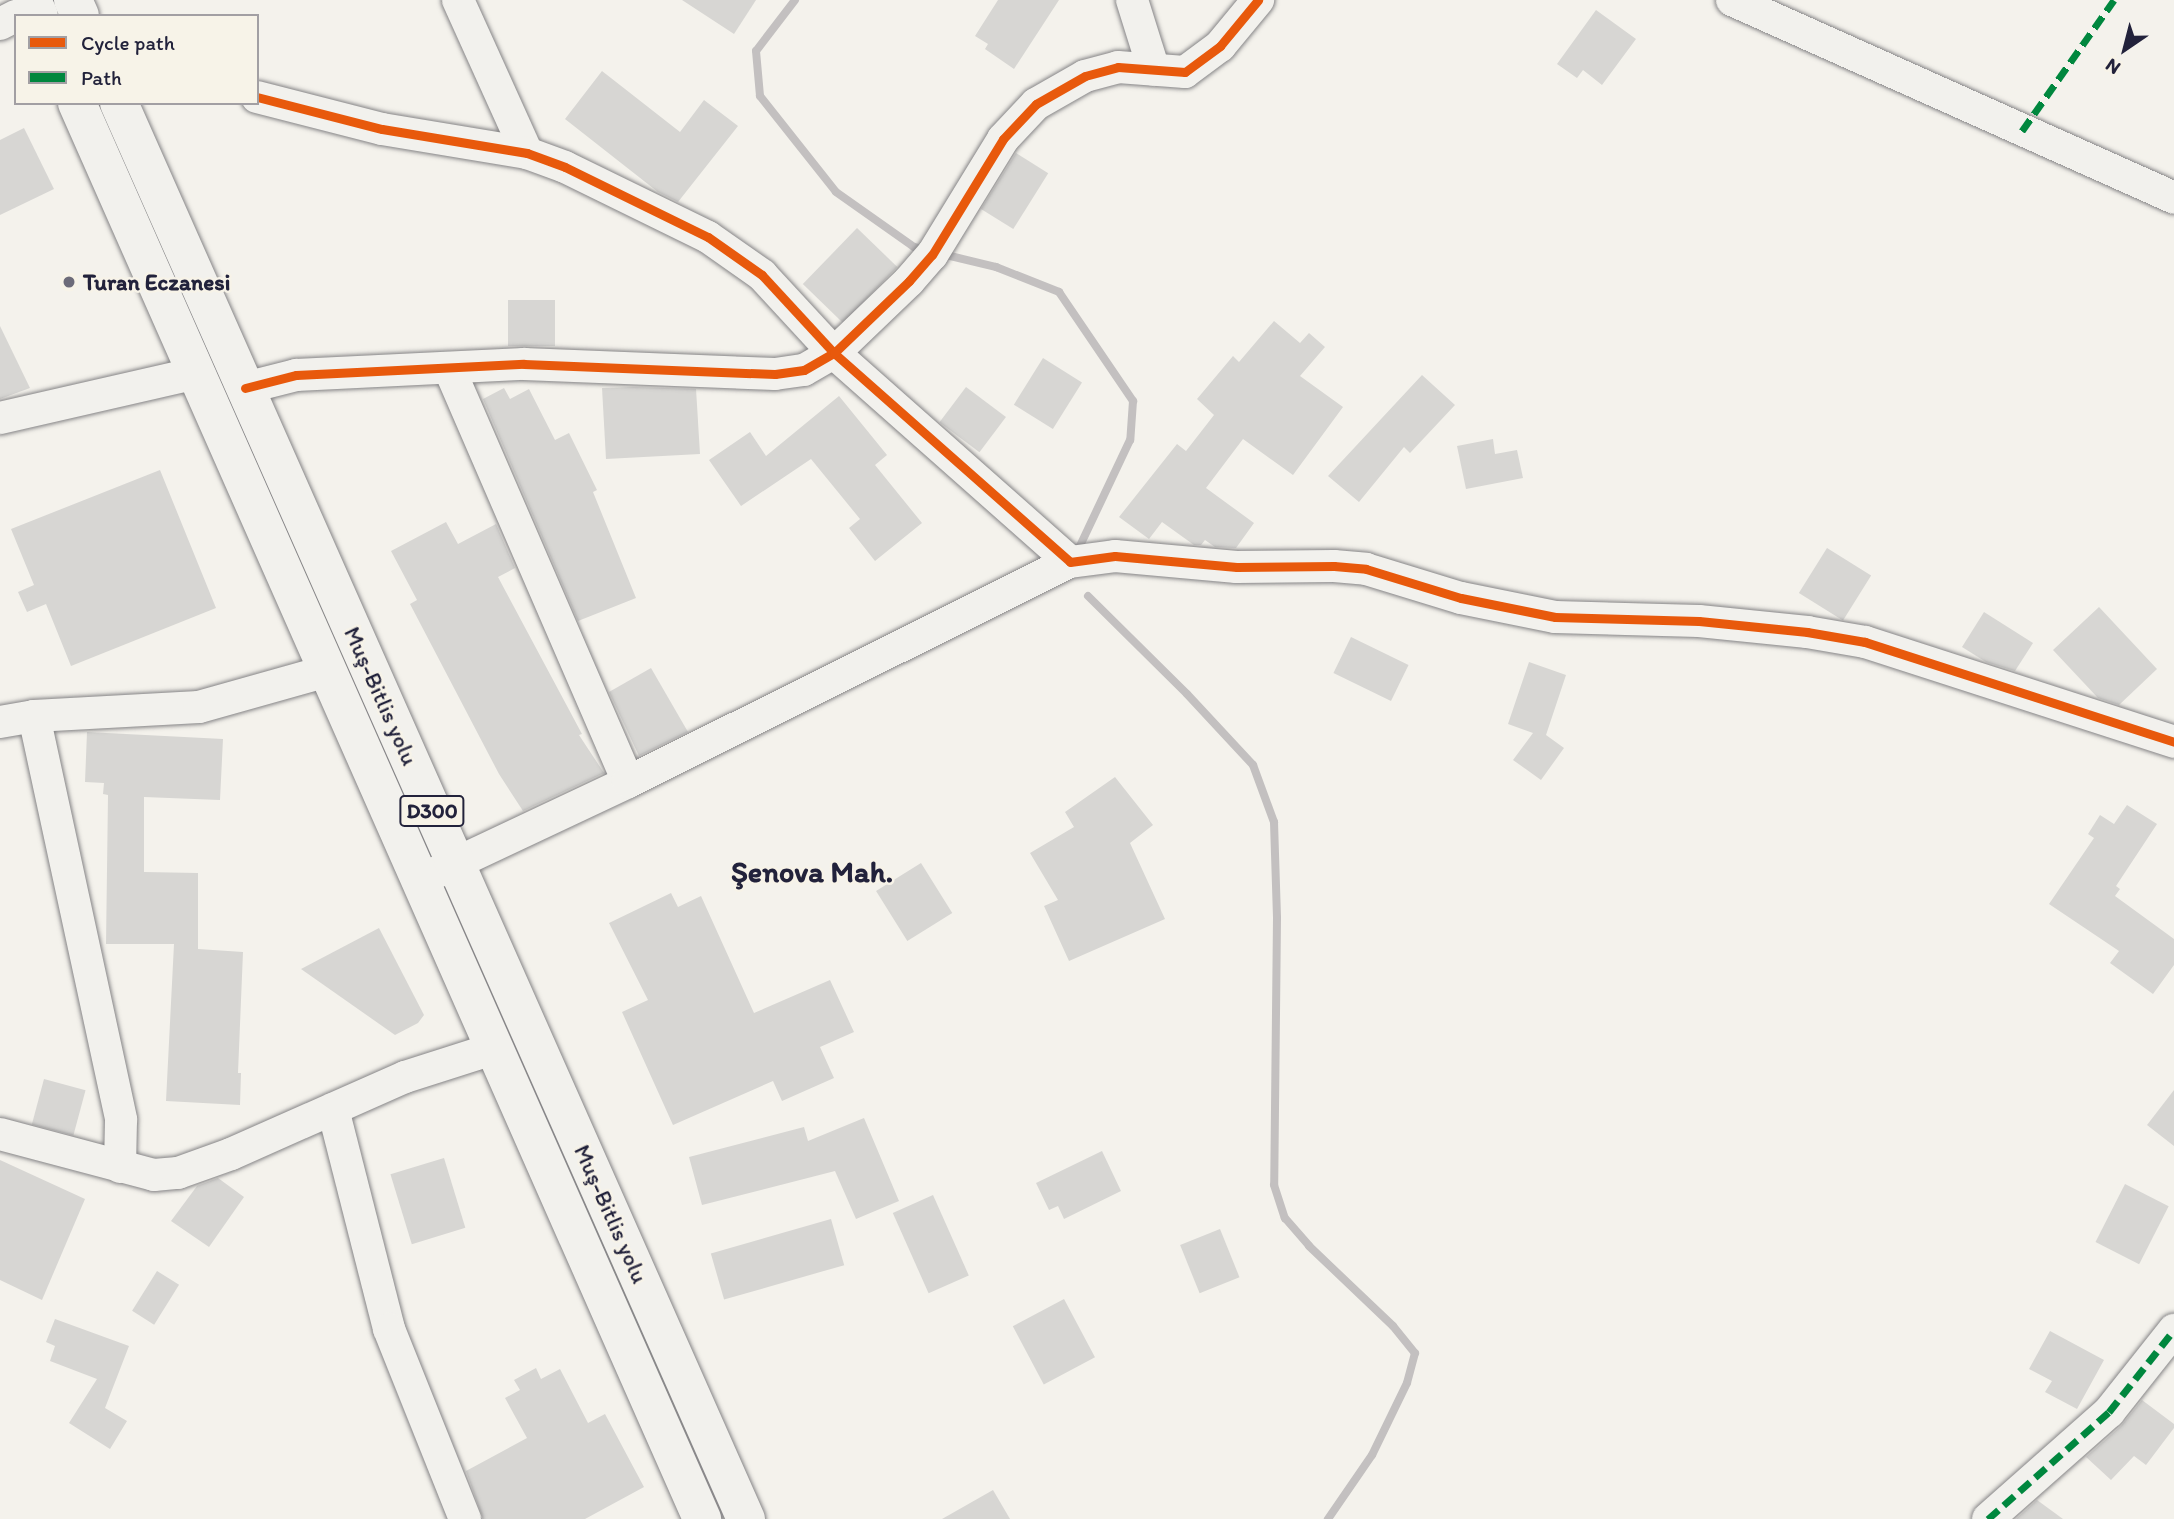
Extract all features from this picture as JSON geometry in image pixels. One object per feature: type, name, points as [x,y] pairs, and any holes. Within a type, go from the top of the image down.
[{"type":"highway","name":"Muş-Bitlis yolu","points":[[78,105],[702,1519]]},
{"type":"highway","name":"Muş-Bitlis yolu","points":[[120,105],[746,1519]]},
{"type":"highway","points":[[517,1103],[554,1086]]},
{"type":"highway","points":[[558,1197],[595,1178]]},
{"type":"street","points":[[458,0],[527,153]]},
{"type":"street","points":[[1132,0],[1154,70]]},
{"type":"street","points":[[245,388],[296,375],[524,364],[775,374],[804,370],[834,353],[932,255],[1003,139],[1036,104],[1085,76],[1118,67],[1185,72],[1220,46],[1258,0]]},
{"type":"street","points":[[1732,0],[2174,198]]},
{"type":"street","points":[[259,98],[382,129],[527,153],[678,221],[736,255],[762,275],[834,353],[1070,562]]},
{"type":"street","points":[[449,368],[628,782]]},
{"type":"street","points":[[0,418],[196,373]]},
{"type":"street","points":[[418,880],[456,865],[628,782],[1070,562],[1115,556],[1237,567],[1334,566],[1366,569],[1461,598],[1555,617],[1699,621],[1807,632],[1866,642],[2174,742]]},
{"type":"street","points":[[0,722],[34,716],[199,707],[327,671]]},
{"type":"street","points":[[34,716],[121,1120],[120,1167]]},
{"type":"street","points":[[0,1134],[153,1175],[178,1173],[405,1077],[493,1049]]},
{"type":"street","points":[[333,1109],[389,1329],[465,1519]]},
{"type":"street","points":[[1988,1519],[2109,1412],[2174,1330]]},
{"type":"building","points":[[682,0],[756,0],[734,34]]},
{"type":"building","points":[[998,0],[1059,0],[1014,69],[985,49],[988,44],[975,36]]},
{"type":"building","points":[[1596,10],[1636,39],[1602,85],[1583,70],[1577,78],[1557,64]]},
{"type":"building","points":[[602,71],[680,132],[704,100],[738,126],[678,202],[658,192],[565,119]]},
{"type":"building","points":[[24,128],[54,189],[0,215],[0,140]]},
{"type":"building","points":[[1016,153],[1048,173],[1013,229],[981,209]]},
{"type":"building","points":[[857,228],[897,267],[843,323],[803,284]]},
{"type":"building","points":[[508,300],[555,300],[555,346],[508,346]]},
{"type":"building","points":[[1274,321],[1300,343],[1309,333],[1325,347],[1300,376],[1343,407],[1293,475],[1243,439],[1206,488],[1254,523],[1236,548],[1215,547],[1205,540],[1201,545],[1194,545],[1162,522],[1149,539],[1119,517],[1177,444],[1186,451],[1214,415],[1197,399],[1233,356],[1239,362]]},
{"type":"building","points":[[0,326],[30,388],[0,399]]},
{"type":"building","points":[[1043,358],[1082,382],[1053,429],[1014,405]]},
{"type":"building","points":[[1422,375],[1455,405],[1410,453],[1404,447],[1359,502],[1328,476]]},
{"type":"building","points":[[966,387],[1006,417],[979,452],[940,422]]},
{"type":"building","points":[[504,388],[510,399],[529,389],[555,440],[569,433],[597,490],[593,492],[636,598],[578,621],[483,399]]},
{"type":"building","points":[[602,388],[696,389],[700,454],[606,459]]},
{"type":"building","points":[[839,396],[887,455],[875,465],[922,523],[875,561],[849,528],[860,519],[811,459],[741,506],[709,460],[750,432],[766,456]]},
{"type":"building","points":[[1493,439],[1495,454],[1517,450],[1523,478],[1466,489],[1457,446]]},
{"type":"building","points":[[160,470],[216,608],[71,666],[46,604],[27,612],[18,592],[34,585],[11,529]]},
{"type":"building","points":[[446,522],[458,544],[496,524],[515,568],[498,577],[582,734],[579,735],[604,773],[523,811],[499,774],[410,604],[417,600],[391,551]]},
{"type":"building","points":[[1827,548],[1871,576],[1843,621],[1799,593]]},
{"type":"building","points":[[2099,607],[2157,669],[2119,705],[2098,698],[2053,650]]},
{"type":"building","points":[[1984,612],[2033,643],[2015,671],[1986,662],[1962,647]]},
{"type":"building","points":[[1351,637],[1409,665],[1391,701],[1333,673]]},
{"type":"building","points":[[1529,662],[1566,675],[1546,735],[1564,748],[1541,780],[1513,760],[1533,733],[1508,724]]},
{"type":"building","points":[[651,668],[688,732],[639,756],[609,692]]},
{"type":"building","points":[[87,732],[223,739],[220,800],[144,797],[144,872],[198,873],[198,949],[243,952],[238,1073],[241,1073],[240,1105],[166,1101],[174,944],[106,944],[108,795],[103,794],[104,783],[85,782]]},
{"type":"building","points":[[1115,777],[1153,825],[1130,843],[1165,919],[1069,961],[1044,906],[1058,900],[1030,853],[1074,827],[1065,812]]},
{"type":"building","points":[[2127,805],[2157,824],[2116,886],[2120,889],[2115,896],[2174,939],[2174,965],[2153,994],[2110,963],[2119,951],[2049,904],[2094,838],[2088,834],[2100,815],[2114,824]]},
{"type":"building","points":[[921,863],[952,913],[907,941],[876,891]]},
{"type":"building","points":[[671,893],[678,907],[701,896],[754,1013],[830,980],[854,1032],[820,1047],[834,1078],[782,1101],[773,1081],[673,1125],[622,1012],[648,1000],[609,923]]},
{"type":"building","points":[[379,928],[424,1015],[418,1023],[395,1035],[301,969]]},
{"type":"building","points":[[44,1079],[86,1090],[73,1136],[32,1124]]},
{"type":"building","points":[[2174,1090],[2174,1146],[2147,1125]]},
{"type":"building","points":[[864,1118],[899,1201],[856,1219],[835,1171],[702,1205],[689,1157],[804,1127],[808,1141]]},
{"type":"building","points":[[1102,1151],[1121,1191],[1064,1219],[1058,1206],[1049,1210],[1036,1183]]},
{"type":"building","points":[[444,1158],[465,1228],[412,1244],[390,1174]]},
{"type":"building","points":[[0,1160],[85,1199],[42,1300],[0,1280]]},
{"type":"building","points":[[218,1178],[244,1197],[209,1247],[171,1221],[197,1186]]},
{"type":"building","points":[[2125,1184],[2169,1206],[2139,1264],[2095,1242]]},
{"type":"building","points":[[933,1195],[969,1275],[929,1293],[893,1213]]},
{"type":"building","points":[[831,1219],[844,1265],[724,1300],[711,1253]]},
{"type":"building","points":[[1220,1229],[1239,1277],[1200,1293],[1180,1245]]},
{"type":"building","points":[[157,1271],[179,1285],[154,1325],[132,1311]]},
{"type":"building","points":[[1064,1299],[1095,1357],[1044,1385],[1013,1326]]},
{"type":"building","points":[[55,1319],[129,1346],[105,1408],[127,1421],[110,1449],[69,1423],[97,1379],[50,1361],[55,1346],[46,1342]]},
{"type":"building","points":[[2050,1331],[2104,1360],[2077,1409],[2045,1392],[2052,1381],[2029,1369]]},
{"type":"building","points":[[536,1368],[541,1379],[560,1369],[588,1423],[605,1414],[644,1487],[585,1519],[483,1519],[466,1471],[527,1438],[505,1398],[520,1390],[514,1380]]},
{"type":"building","points":[[2142,1400],[2174,1424],[2174,1428],[2146,1465],[2134,1456],[2111,1480],[2086,1457],[2121,1426]]},
{"type":"building","points":[[993,1490],[1010,1519],[942,1519]]},
{"type":"building","points":[[2037,1500],[2063,1519],[2016,1519]]},
{"type":"waterway","points":[[795,0],[756,51],[760,96],[836,192],[914,247],[926,250]]},
{"type":"waterway","points":[[942,254],[996,267],[1059,292],[1133,401],[1130,440],[1079,548]]},
{"type":"waterway","points":[[1088,596],[1187,694],[1253,765],[1274,822],[1277,918],[1274,1185],[1285,1218],[1309,1246],[1393,1326],[1415,1353],[1407,1383],[1372,1455],[1328,1519]]},
{"type":"marked path","points":[[2022,131],[2114,0]]},
{"type":"marked path","points":[[1988,1519],[2109,1412],[2174,1330]]},
{"type":"cycle path","points":[[245,388],[296,375],[524,364],[775,374],[804,370],[834,353],[909,281],[932,255],[1003,139],[1036,104],[1085,76],[1118,67],[1185,72],[1220,46],[1258,0]]},
{"type":"cycle path","points":[[259,98],[382,129],[527,153],[565,167],[708,237],[762,275],[834,353],[1070,562],[1115,556],[1237,567],[1334,566],[1366,569],[1461,598],[1555,617],[1699,621],[1807,632],[1865,642],[2174,742]]},
{"type":"place","name":"Turan Eczanesi","points":[[69,282]]},
{"type":"district","name":"Şenova Mah.","points":[[812,872]]}]
